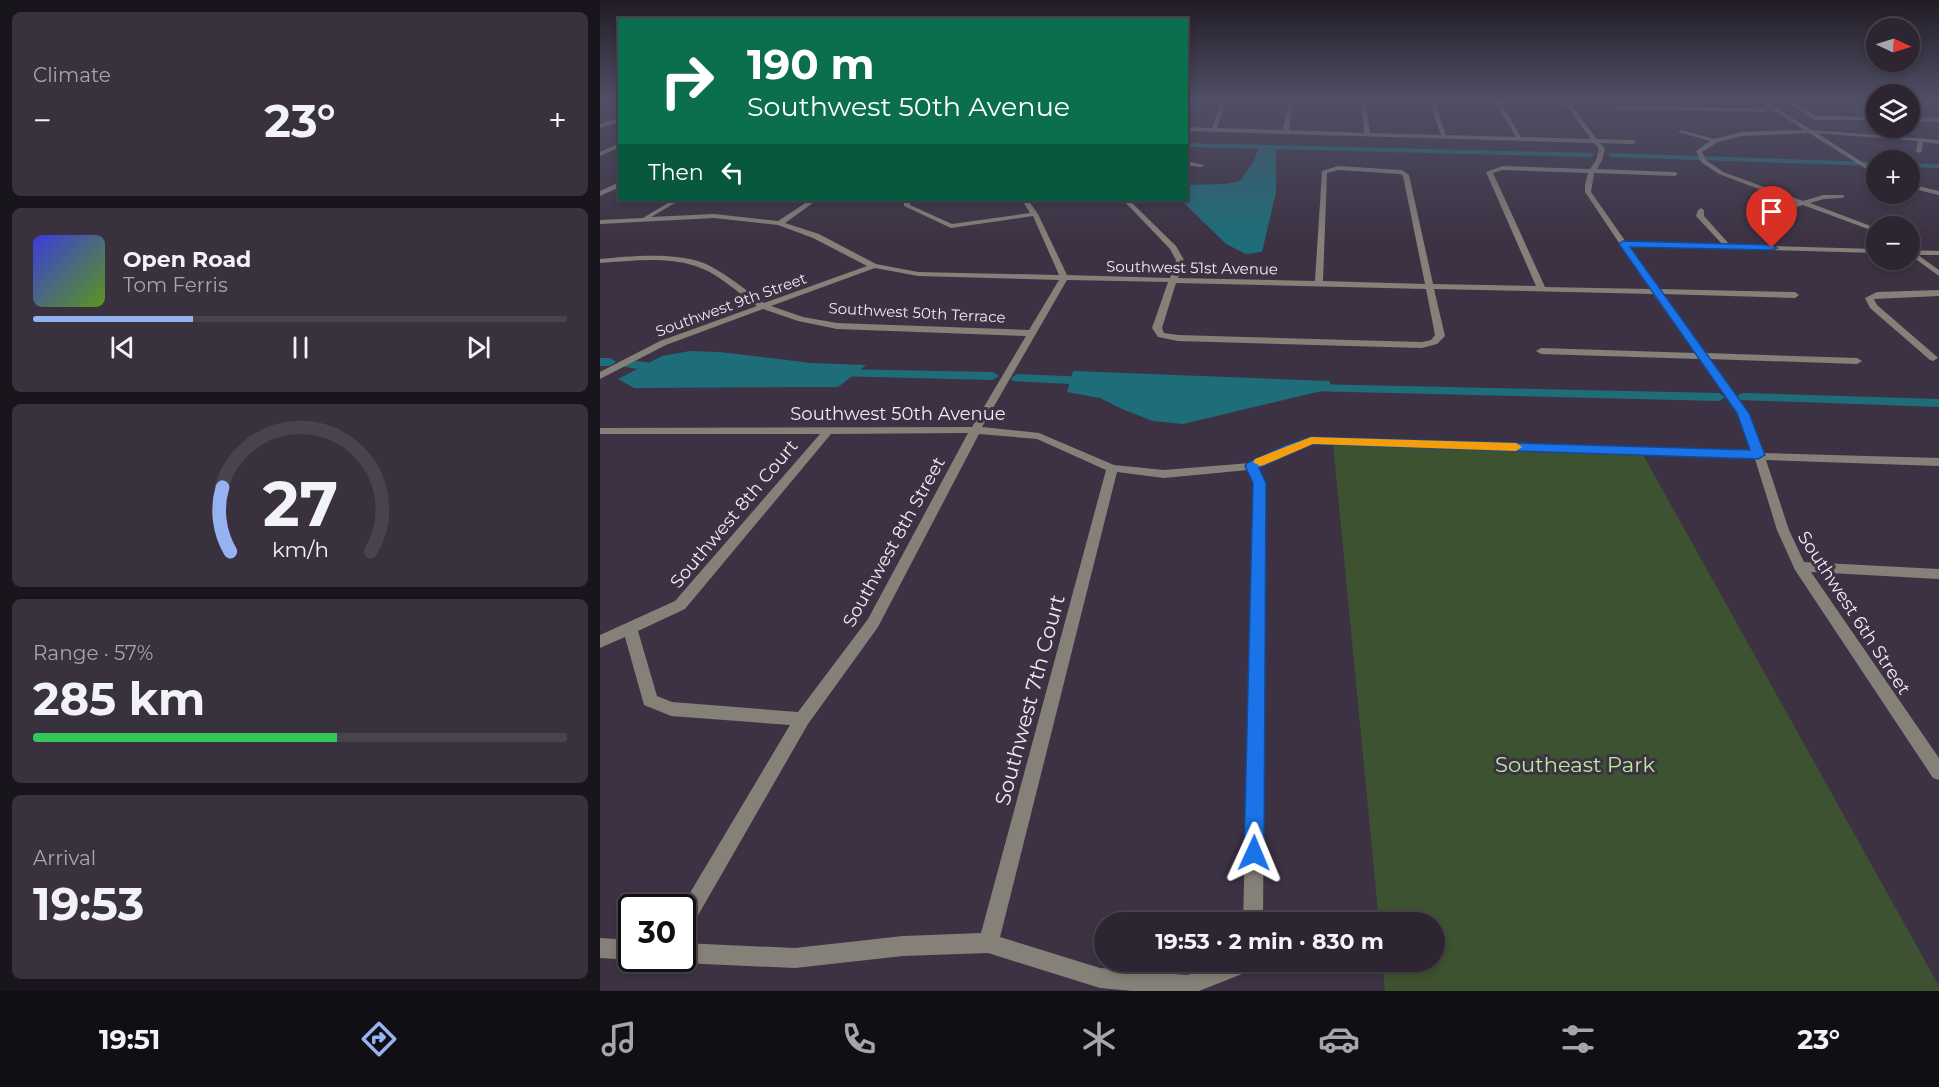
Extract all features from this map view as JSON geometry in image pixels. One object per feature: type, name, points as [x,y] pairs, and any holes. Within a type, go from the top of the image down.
[{"type":"street","points":[[600,154],[617,146]]},
{"type":"street","name":"Southwest 6th Street","points":[[1600,146],[1602,156],[1591,171],[1587,182],[1588,192],[1743,413],[1785,540],[1800,567],[1939,772]]},
{"type":"street","points":[[1705,146],[1702,148],[1701,158],[1731,178],[1866,227]]},
{"type":"street","points":[[1832,146],[1866,165]]},
{"type":"street","points":[[1842,146],[1859,160]]},
{"type":"street","points":[[1188,163],[1201,165]]},
{"type":"street","points":[[1127,201],[1173,248],[1180,260],[1157,328],[1161,334],[1178,338],[1422,345],[1434,342],[1440,336],[1406,176],[1402,172],[1329,169],[1324,172],[1319,284]]},
{"type":"street","points":[[1542,290],[1489,172],[1492,169],[1675,174]]},
{"type":"street","points":[[1921,188],[1938,184]]},
{"type":"street","points":[[600,194],[618,185]]},
{"type":"street","points":[[1921,188],[1939,193]]},
{"type":"street","points":[[1770,213],[1823,197],[1842,196]]},
{"type":"street","points":[[642,219],[675,201]]},
{"type":"street","points":[[779,223],[812,201]]},
{"type":"street","points":[[907,201],[907,206],[951,226],[1035,214]]},
{"type":"street","points":[[1026,201],[1035,214],[1064,278]]},
{"type":"street","points":[[1701,210],[1700,216],[1727,246]]},
{"type":"street","name":"Southwest 51st Avenue","points":[[600,222],[714,216],[779,223],[816,236],[874,266],[918,274],[1795,296]]},
{"type":"street","points":[[1623,244],[1866,251]]},
{"type":"street","points":[[1920,252],[1939,253]]},
{"type":"street","name":"Southwest 50th Terrace","points":[[600,261],[637,258],[679,260],[706,267],[765,307],[801,319],[837,326],[1032,333]]},
{"type":"street","points":[[1920,260],[1939,274]]},
{"type":"street","name":"Southwest 9th Street","points":[[600,376],[663,343],[874,266]]},
{"type":"street","name":"Southwest 8th Street","points":[[696,900],[802,719],[873,623],[975,430],[1064,278]]},
{"type":"street","points":[[1933,358],[1873,306],[1869,297],[1939,293]]},
{"type":"street","points":[[1541,351],[1857,361]]},
{"type":"street","name":"Southwest 50th Avenue","points":[[600,431],[975,430],[1039,436],[1112,468],[1164,474],[1252,466],[1291,447],[1311,441],[1939,462]]},
{"type":"street","name":"Southwest 8th Court","points":[[600,642],[680,605],[827,432]]},
{"type":"street","points":[[1252,466],[1260,483],[1253,912]]},
{"type":"street","name":"Southwest 7th Court","points":[[988,943],[1112,468]]},
{"type":"street","points":[[1800,567],[1939,574]]},
{"type":"street","points":[[630,629],[650,700],[671,710],[802,719]]},
{"type":"street","points":[[696,954],[795,958],[903,946],[988,943],[1100,978],[1187,985],[1217,972]]},
{"type":"street","points":[[600,948],[618,949]]},
{"type":"green space","name":"Southeast Park","points":[[1333,443],[1642,453],[1939,986],[1939,991],[1385,991],[1383,972],[1445,972],[1445,912],[1378,912]]},
{"type":"water","points":[[1259,147],[1276,148],[1276,192],[1262,252],[1246,254],[1226,244],[1182,201],[1188,201],[1188,185],[1240,181],[1254,161]]},
{"type":"water","points":[[690,351],[720,352],[811,363],[866,365],[838,387],[634,388],[618,379],[662,356]]},
{"type":"water","points":[[1073,371],[1330,381],[1330,389],[1183,424],[1153,421],[1100,398],[1067,392]]},
{"type":"waterway","points":[[1236,146],[1591,155]]},
{"type":"waterway","points":[[1611,155],[1866,164]]},
{"type":"waterway","points":[[1920,165],[1939,166]]},
{"type":"waterway","points":[[600,362],[610,362]]},
{"type":"waterway","points":[[629,364],[660,368]]},
{"type":"waterway","points":[[837,373],[993,376]]},
{"type":"waterway","points":[[1017,378],[1089,381]]},
{"type":"waterway","points":[[1311,388],[1719,397]]},
{"type":"waterway","points":[[1744,397],[1939,403]]},
{"type":"slow traffic","points":[[1260,462],[1291,447],[1311,441],[1516,447]]},
{"type":"route","points":[[1254,853],[1260,483],[1252,466],[1291,447],[1311,441],[1758,455],[1743,413],[1623,244],[1772,248]]}]
